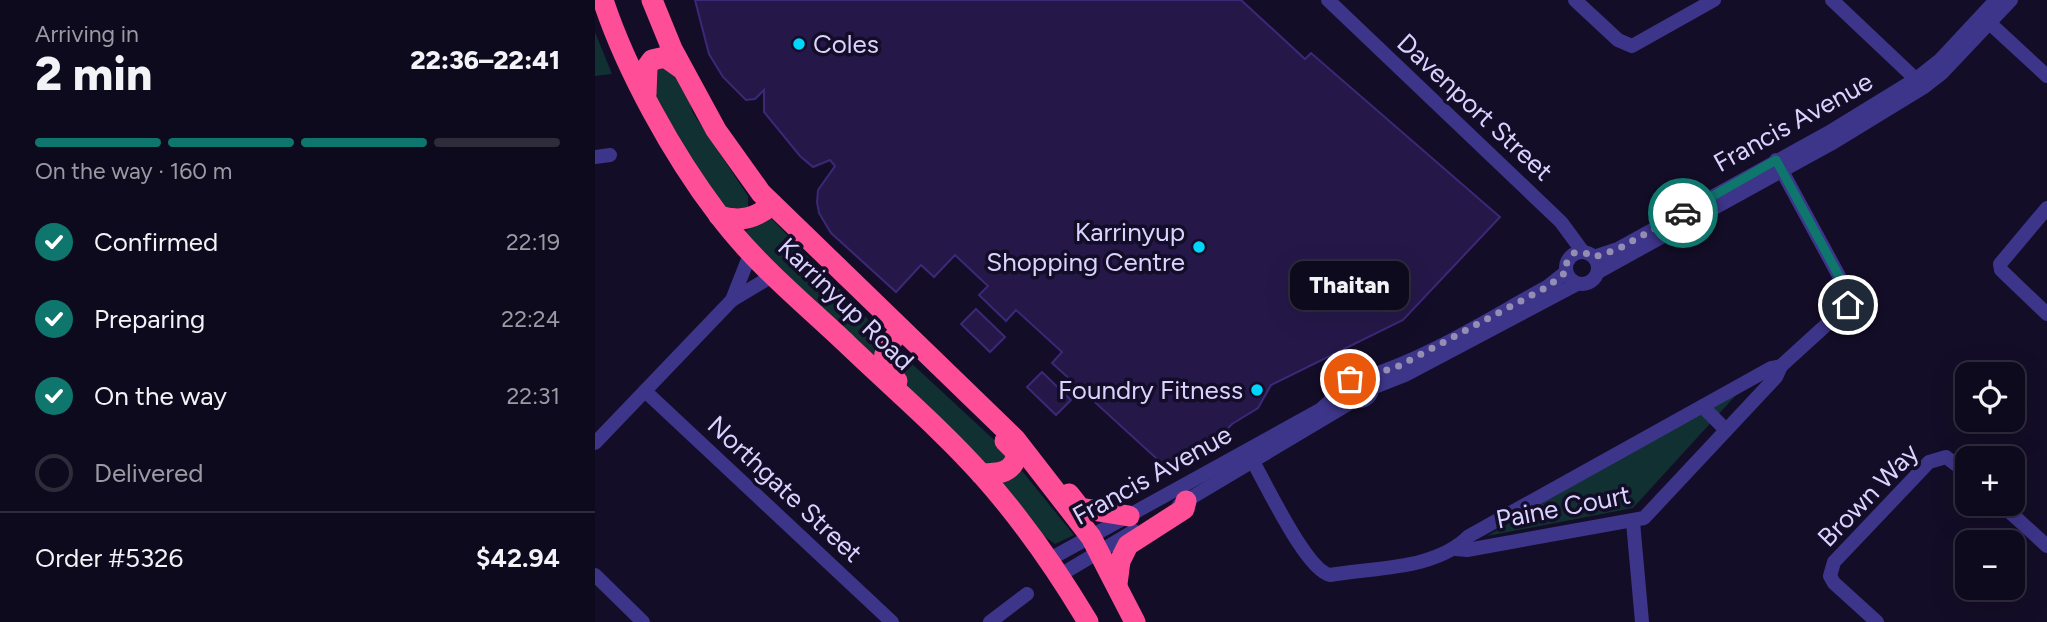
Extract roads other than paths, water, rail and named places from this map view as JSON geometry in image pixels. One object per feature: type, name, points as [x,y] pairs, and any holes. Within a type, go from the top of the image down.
[{"type":"highway","name":"Karrinyup Road","points":[[603,0],[613,31],[678,154],[719,216],[774,275],[981,474],[1055,567],[1088,622]]},
{"type":"highway","name":"Karrinyup Road","points":[[652,0],[672,49],[716,130],[772,204],[993,418],[1056,488],[1095,544],[1135,622]]},
{"type":"highway","points":[[646,94],[647,67],[655,57],[670,59],[688,78]]},
{"type":"highway","points":[[719,216],[735,220],[747,219],[762,213],[772,204]]},
{"type":"highway","points":[[901,328],[888,345],[883,358],[884,369],[928,412],[930,423]]},
{"type":"highway","points":[[981,474],[999,474],[1008,470],[1017,457],[1017,453],[994,428],[993,418],[1004,420],[1080,508],[1129,516]]},
{"type":"highway","points":[[1117,586],[1119,561],[1128,545],[1184,509],[1186,501]]},
{"type":"street","name":"Davenport Street","points":[[1328,0],[1589,254]]},
{"type":"street","points":[[1575,0],[1618,40],[1632,46],[1714,0]]},
{"type":"street","points":[[1832,0],[1920,83]]},
{"type":"street","name":"Francis Avenue","points":[[1986,20],[1996,0]]},
{"type":"street","name":"Francis Avenue","points":[[1598,272],[1920,83],[1940,60],[2011,0]]},
{"type":"street","points":[[1986,20],[2047,76]]},
{"type":"street","name":"Francis Avenue","points":[[1589,254],[1618,249],[1779,165]]},
{"type":"street","name":"Paine Court","points":[[1456,549],[1467,550],[1633,522],[1653,511],[1776,377],[1781,366],[1848,305],[1839,276],[1779,165]]},
{"type":"street","points":[[2047,208],[2000,264],[2001,270],[2047,314]]},
{"type":"street","name":"Davenport Street","points":[[1557,220],[1555,224],[1567,266]]},
{"type":"street","points":[[732,300],[751,251]]},
{"type":"street","points":[[1574,253],[1589,254],[1598,272],[1588,284],[1577,284],[1567,266],[1574,253]]},
{"type":"street","name":"Francis Avenue","points":[[1369,382],[1547,287],[1567,266]]},
{"type":"street","points":[[595,443],[732,300],[774,275]]},
{"type":"street","name":"Francis Avenue","points":[[1055,567],[1095,544],[1186,501],[1320,410],[1346,387],[1353,377],[1369,382],[1405,375],[1577,284]]},
{"type":"street","name":"Paine Court","points":[[1250,457],[1306,556],[1321,573],[1330,575],[1430,559],[1456,549],[1469,536],[1771,368],[1781,366]]},
{"type":"street","name":"Francis Avenue","points":[[1095,544],[1129,516],[1250,457],[1355,400],[1367,399],[1369,382]]},
{"type":"street","points":[[1346,387],[1348,395],[1355,400]]},
{"type":"street","name":"Northgate Street","points":[[645,391],[892,622]]},
{"type":"street","points":[[1703,407],[1726,430]]},
{"type":"street","name":"Brown Way","points":[[1877,622],[1834,583],[1830,576],[1834,562],[1929,462],[1946,457],[1955,464]]},
{"type":"street","points":[[2014,516],[2047,546]]},
{"type":"street","points":[[1633,522],[1642,622]]},
{"type":"street","points":[[595,575],[643,622]]},
{"type":"street","points":[[990,622],[1027,594]]},
{"type":"place","name":"Coles","points":[[799,44]]},
{"type":"place","name":"Karrinyup Shopping Centre","points":[[1199,247]]},
{"type":"place","name":"Thaitan","points":[[1350,379]]},
{"type":"place","name":"Foundry Fitness","points":[[1257,390]]}]
